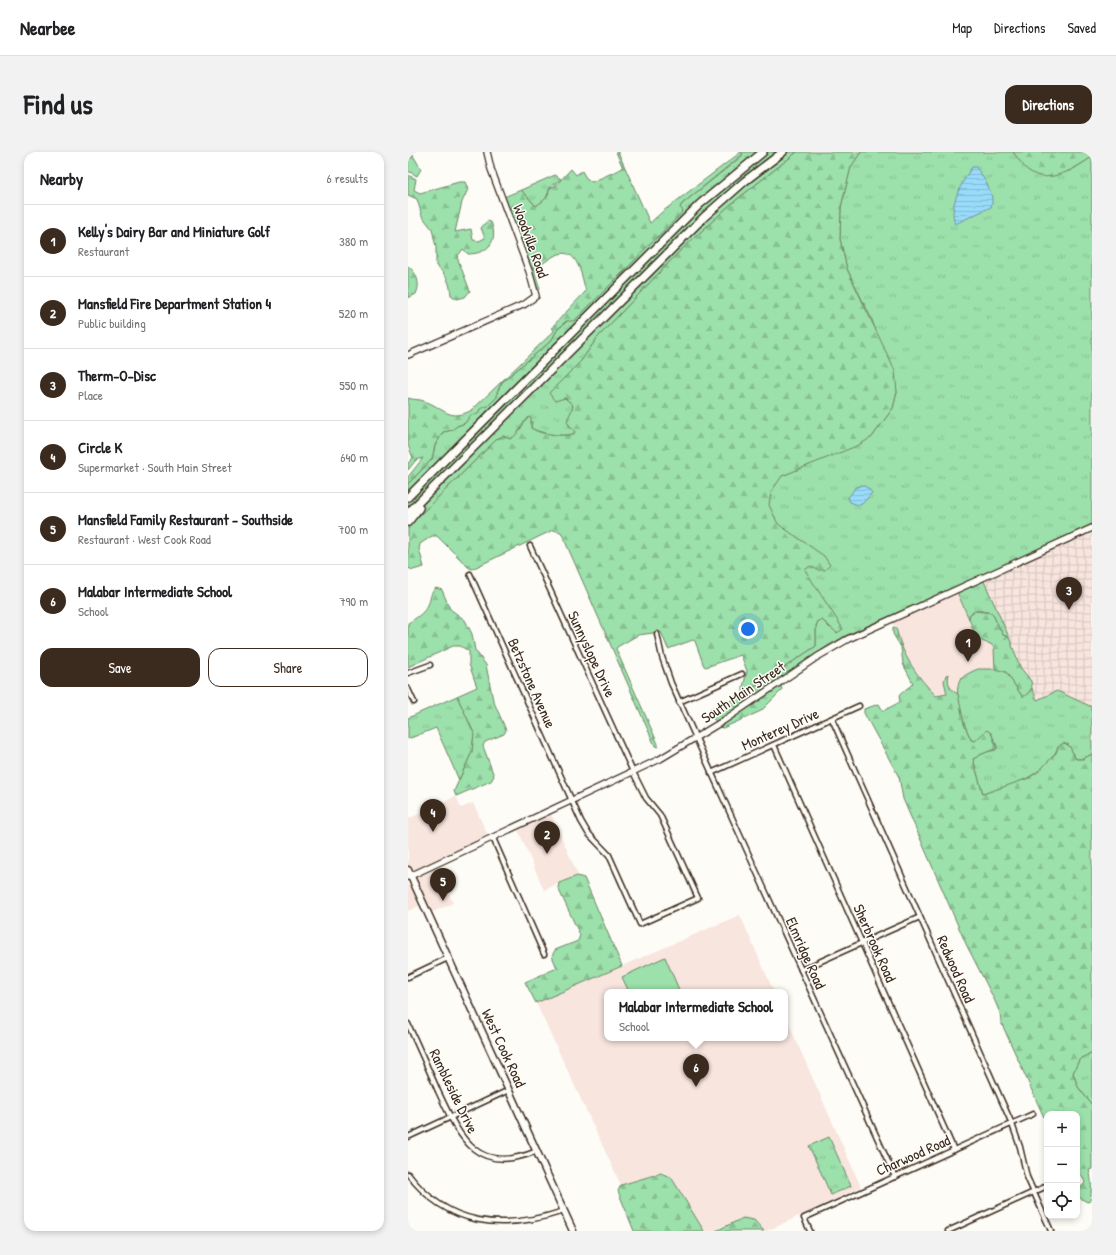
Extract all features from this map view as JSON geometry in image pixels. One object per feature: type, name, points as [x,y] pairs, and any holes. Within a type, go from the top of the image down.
[{"type":"highway","points":[[408,497],[700,204],[763,152]]},
{"type":"highway","points":[[408,513],[704,217],[745,180],[783,152]]},
{"type":"highway","points":[[408,522],[430,495],[465,460],[478,443]]},
{"type":"highway","points":[[408,493],[433,472]]},
{"type":"main road","name":"West Cook Road","points":[[409,874],[573,1231]]},
{"type":"street","name":"Woodville Road","points":[[408,354],[526,304],[536,296],[491,169],[487,152]]},
{"type":"street","name":"South Main Street","points":[[409,874],[493,838],[633,772],[696,738],[848,639],[1092,528]]},
{"type":"street","name":"Sunnyslope Drive","points":[[530,546],[633,772],[646,798],[662,819],[698,898],[640,924]]},
{"type":"street","name":"Betzstone Avenue","points":[[470,574],[585,828],[609,855],[640,924]]},
{"type":"street","name":"Elmridge Road","points":[[657,634],[666,672],[679,702],[895,1177]]},
{"type":"street","points":[[408,673],[430,665]]},
{"type":"street","points":[[679,702],[742,674]]},
{"type":"street","points":[[408,689],[414,702]]},
{"type":"street","name":"Monterey Drive","points":[[711,773],[859,706]]},
{"type":"street","name":"Redwood Road","points":[[832,719],[1012,1124],[1020,1146],[1024,1170],[1051,1231]]},
{"type":"street","name":"Sherbrook Road","points":[[774,745],[954,1150]]},
{"type":"street","points":[[493,838],[544,954]]},
{"type":"street","points":[[801,970],[920,917]]},
{"type":"street","points":[[408,977],[448,958]]},
{"type":"street","name":"Rambleside Drive","points":[[408,1024],[450,1117],[460,1136],[467,1144],[489,1156],[511,1159],[537,1151]]},
{"type":"street","points":[[408,1137],[509,1090]]},
{"type":"street","name":"Charwood Road","points":[[810,1231],[804,1218],[1033,1114]]},
{"type":"street","points":[[408,1174],[435,1203],[464,1218],[479,1222],[513,1226],[538,1220],[564,1211]]},
{"type":"street","points":[[948,1231],[1044,1187]]},
{"type":"shaded area","points":[[1092,530],[1092,707],[1057,691],[1037,700],[1031,681],[1020,667],[983,579]]},
{"type":"shaded area","points":[[957,592],[976,637],[985,643],[991,644],[994,648],[995,669],[989,669],[957,685],[958,694],[951,690],[947,682],[949,676],[944,681],[947,694],[936,696],[919,678],[909,664],[892,621]]},
{"type":"shaded area","points":[[456,796],[461,808],[473,803],[490,840],[435,865],[453,903],[428,914],[423,904],[408,911],[408,819]]},
{"type":"shaded area","points":[[551,814],[578,875],[544,890],[518,830]]},
{"type":"shaded area","points":[[740,915],[773,989],[604,989],[604,1041],[788,1041],[788,1023],[861,1187],[767,1231],[764,1231],[754,1220],[743,1218],[716,1231],[704,1231],[671,1177],[664,1172],[621,1185],[536,1003]]},
{"type":"green space","points":[[408,152],[411,152],[421,169],[417,176],[408,171]]},
{"type":"green space","points":[[616,152],[618,152],[650,223],[662,212],[741,152],[743,154],[682,204],[680,207],[683,211],[678,217],[574,321],[566,321],[557,330],[551,341],[502,382],[497,392],[497,397],[488,406],[480,409],[478,414],[471,415],[465,423],[452,430],[443,432],[435,445],[432,459],[408,484],[408,477],[423,458],[416,460],[408,470],[408,463],[413,458],[408,445],[408,398],[424,401],[446,413],[457,415],[464,414],[472,410],[554,331],[552,327],[586,291],[581,273],[575,260],[566,253],[553,257],[535,269],[540,289],[538,290],[504,197],[521,190],[536,206],[547,197],[549,189],[557,184],[571,169],[576,175],[582,171],[586,178],[592,182],[623,168]]},
{"type":"green space","points":[[741,152],[797,152],[730,205],[679,252],[598,337],[581,361],[565,398],[573,405],[572,413],[568,418],[569,426],[575,432],[566,435],[547,433],[531,428],[532,421],[524,422],[517,436],[510,439],[503,436],[497,439],[413,522],[408,529],[408,484],[432,459],[435,446],[443,432],[452,430],[465,423],[471,415],[497,397],[497,392],[502,382],[551,341],[557,330],[622,274],[646,247],[668,228],[682,204],[742,156]]},
{"type":"green space","points":[[797,152],[861,152],[851,167],[841,207],[840,239],[847,269],[895,371],[897,392],[893,408],[872,437],[859,445],[782,476],[771,492],[769,505],[778,524],[824,556],[830,565],[825,570],[818,570],[810,566],[805,570],[843,629],[837,633],[822,620],[818,621],[816,626],[816,646],[743,695],[743,687],[747,671],[741,655],[706,667],[704,666],[695,641],[693,640],[668,649],[661,632],[638,635],[617,647],[616,649],[658,747],[655,746],[561,532],[553,530],[472,569],[468,567],[437,536],[432,536],[420,544],[419,549],[424,567],[413,570],[408,568],[408,529],[413,522],[497,439],[503,436],[510,439],[513,437],[529,417],[531,418],[531,428],[535,430],[551,434],[573,435],[575,432],[567,422],[573,405],[565,398],[555,401],[549,393],[581,361],[598,337],[679,252],[730,205]]},
{"type":"green space","points":[[861,152],[1013,152],[1029,171],[1070,171],[1092,157],[1092,526],[847,635],[829,645],[717,722],[708,715],[710,710],[741,696],[816,646],[816,626],[818,621],[822,620],[830,628],[760,514],[768,482],[872,437],[893,408],[897,392],[872,320],[847,269],[840,239],[841,207],[851,166]]},
{"type":"green space","points":[[1013,152],[1092,152],[1092,157],[1062,174],[1045,177],[1029,171]]},
{"type":"green space","points":[[408,175],[416,179],[414,190],[420,193],[459,182],[465,182],[468,189],[462,202],[455,232],[471,229],[473,240],[479,241],[485,238],[481,228],[487,221],[491,222],[494,235],[490,245],[481,252],[475,253],[468,254],[463,249],[457,257],[470,291],[465,297],[457,299],[451,295],[450,286],[447,279],[436,266],[436,247],[432,229],[422,216],[417,199],[408,195]]},
{"type":"green space","points":[[555,175],[561,179],[552,185],[545,200],[536,206],[521,190]]},
{"type":"green space","points":[[408,266],[416,275],[418,286],[416,294],[408,298]]},
{"type":"green space","points":[[983,579],[1009,637],[1003,635],[992,613],[978,610],[970,614],[969,619],[957,592]]},
{"type":"green space","points":[[436,588],[442,590],[450,609],[465,620],[472,634],[475,650],[486,665],[493,700],[506,730],[504,734],[485,742],[483,746],[494,776],[491,781],[456,796],[454,791],[472,752],[474,733],[457,696],[477,687],[469,664],[469,651],[460,646],[453,646],[408,667],[408,623],[424,611]]},
{"type":"green space","points":[[975,611],[992,613],[1003,635],[1009,637],[1020,667],[1031,681],[1032,688],[1025,696],[1022,696],[1006,672],[995,669],[994,648],[991,644],[982,641],[976,635],[969,619],[970,614]]},
{"type":"green space","points":[[893,627],[896,628],[906,657],[922,681],[936,696],[947,694],[944,681],[946,675],[949,674],[949,686],[958,694],[964,724],[971,740],[975,741],[987,730],[991,733],[997,748],[973,759],[983,794],[1029,778],[1039,771],[1063,743],[1070,747],[1076,759],[1083,759],[1092,754],[1092,1052],[1079,1060],[1073,1073],[1078,1087],[1092,1105],[1092,1169],[1089,1170],[1091,1177],[1090,1201],[1087,1202],[1080,1198],[1080,1188],[1085,1183],[1080,1174],[1080,1111],[1044,1111],[1044,1117],[1001,1022],[1000,1013],[994,999],[966,944],[903,799],[899,777],[864,713],[864,709],[879,704],[883,711],[900,702],[899,696],[913,683],[903,664],[901,647],[893,634]]},
{"type":"green space","points":[[978,669],[1001,669],[1006,672],[1022,696],[1029,694],[1032,688],[1037,700],[1057,691],[1092,707],[1092,754],[1083,759],[1076,759],[1068,744],[1058,747],[1053,757],[1037,772],[1016,784],[983,794],[973,759],[986,752],[996,750],[997,746],[991,733],[975,741],[971,740],[965,726],[958,699],[959,683],[962,678]]},
{"type":"green space","points":[[781,684],[782,690],[761,711],[723,728],[718,727]]},
{"type":"green space","points":[[457,696],[474,733],[472,752],[459,780],[436,728],[408,739],[408,718]]},
{"type":"green space","points":[[577,876],[584,878],[622,966],[536,1003],[525,982],[557,968],[552,956],[555,950],[578,941],[580,935],[558,888],[559,883]]},
{"type":"green space","points":[[665,957],[679,989],[628,989],[622,977]]},
{"type":"green space","points":[[1092,1052],[1092,1105],[1078,1087],[1073,1073],[1079,1060]]},
{"type":"green space","points":[[829,1137],[851,1186],[831,1195],[809,1146]]},
{"type":"green space","points":[[661,1173],[671,1177],[704,1231],[634,1231],[618,1191],[621,1185]]},
{"type":"green space","points":[[743,1218],[754,1220],[764,1231],[716,1231]]},
{"type":"water","points":[[972,167],[976,167],[988,186],[992,197],[991,207],[955,224],[953,210],[957,194]]},
{"type":"water","points":[[862,485],[868,488],[872,493],[862,504],[858,505],[850,502],[848,498],[855,488]]},
{"type":"place","name":"Therm-O-Disc","points":[[1069,610]]},
{"type":"place","name":"Kelly's Dairy Bar and Miniature Golf","points":[[968,662]]},
{"type":"place","name":"Circle K","points":[[433,832]]},
{"type":"place","name":"Mansfield Fire Department Station 4","points":[[547,854]]},
{"type":"place","name":"Mansfield Family Restaurant - Southside","points":[[443,901]]},
{"type":"place","name":"Malabar Intermediate School","points":[[696,1087]]}]
